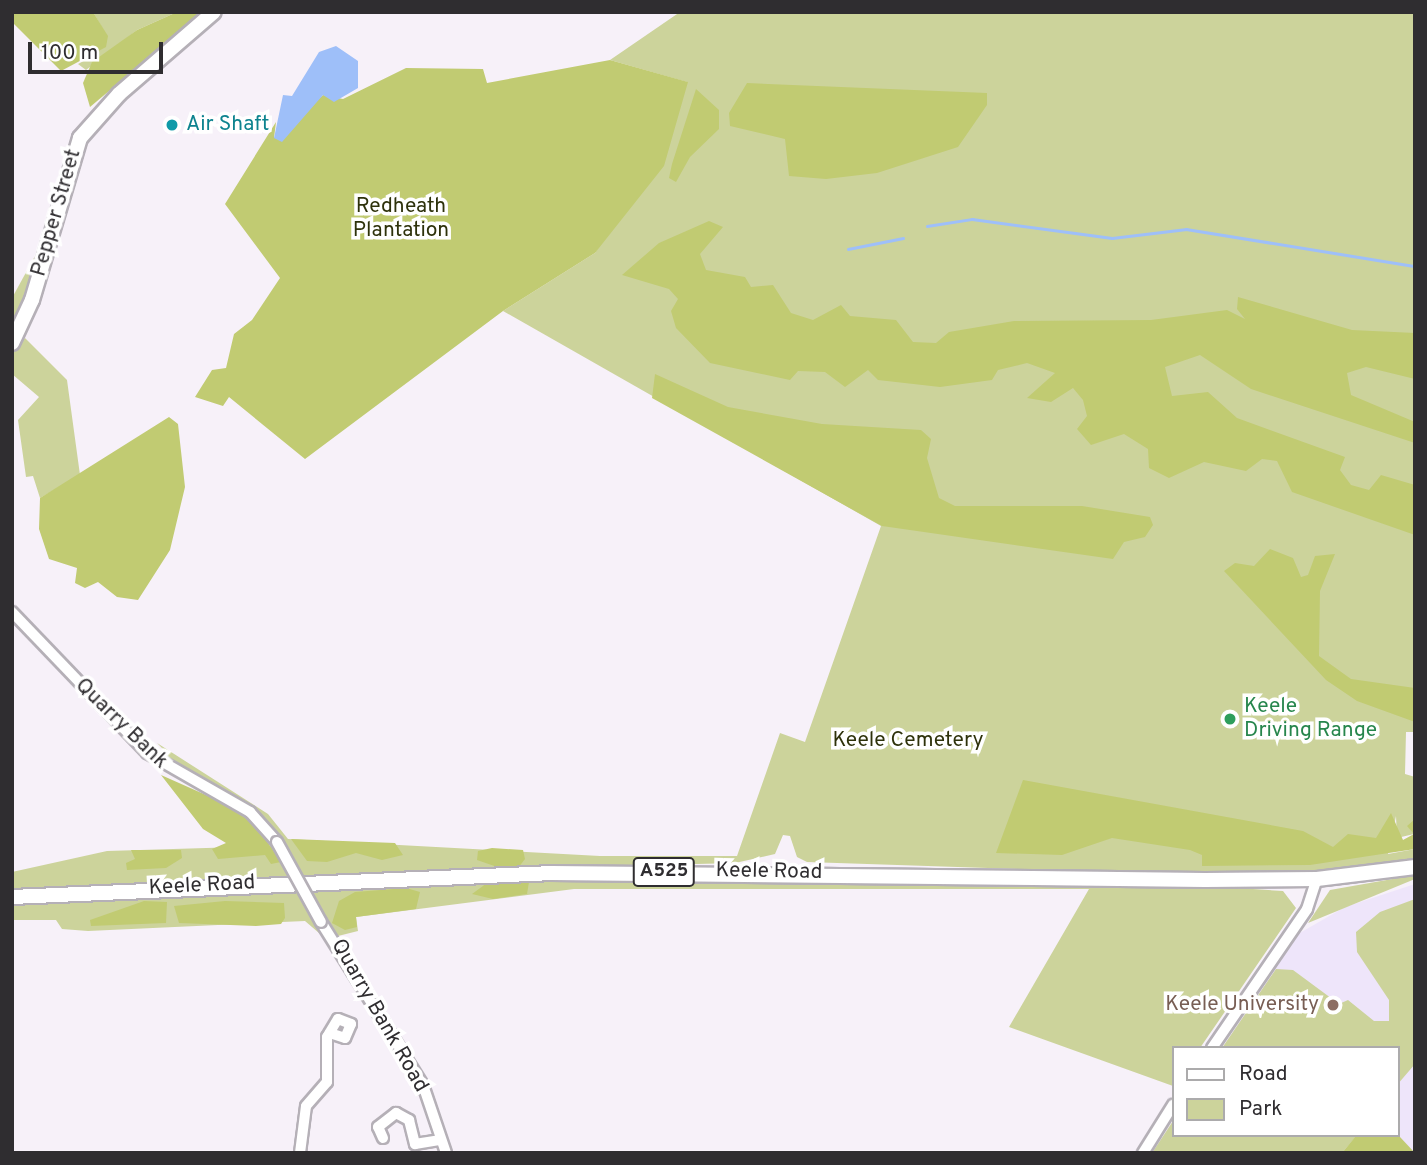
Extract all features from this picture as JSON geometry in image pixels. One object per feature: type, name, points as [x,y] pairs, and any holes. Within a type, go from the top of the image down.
[{"type":"main road","name":"Pepper Street","points":[[12,343],[32,300],[79,138],[118,94],[214,12]]},
{"type":"main road","name":"Keele Road","points":[[12,897],[552,873],[1317,879],[1415,867]]},
{"type":"street","name":"Quarry Bank","points":[[12,612],[147,753],[250,812],[277,842],[321,922]]},
{"type":"street","points":[[1213,1046],[1307,909],[1317,879]]},
{"type":"street","name":"Quarry Bank Road","points":[[321,922],[423,1085],[446,1153]]},
{"type":"street","points":[[300,1153],[306,1106],[327,1082],[330,1032]]},
{"type":"street","points":[[1143,1153],[1172,1107]]},
{"type":"street","points":[[383,1138],[379,1127],[396,1112],[409,1120],[415,1144],[441,1140]]},
{"type":"shaded area","name":"Keele University","points":[[1415,884],[1415,1153],[1152,1153],[1172,1123],[1172,1137],[1399,1137],[1399,1046],[1223,1046],[1298,934],[1345,907]]},
{"type":"green space","points":[[12,12],[93,12],[108,36],[106,47],[61,71],[12,22]]},
{"type":"green space","points":[[93,12],[177,12],[137,30],[86,70],[78,64],[97,54],[107,36]]},
{"type":"green space","points":[[177,12],[203,12],[90,107],[83,83],[92,62],[137,30]]},
{"type":"green space","name":"Keele Cemetery","points":[[680,12],[1415,12],[1415,732],[1406,732],[1405,774],[1415,777],[1414,834],[1397,838],[1396,816],[1388,854],[1415,849],[1415,862],[1327,873],[1201,875],[807,862],[797,857],[790,836],[783,835],[775,854],[735,863],[391,872],[12,892],[12,872],[107,851],[270,846],[280,840],[244,802],[163,760],[165,751],[157,743],[268,814],[288,839],[600,856],[737,856],[780,733],[805,742],[881,526],[503,311],[595,253],[677,117],[687,82],[610,60]]},
{"type":"green space","name":"Redheath Plantation","points":[[610,60],[688,82],[664,166],[595,253],[503,311],[305,459],[229,397],[223,406],[195,397],[212,370],[226,368],[234,334],[252,320],[280,278],[225,204],[276,122],[274,138],[323,95],[343,99],[406,68],[483,69],[487,83]]},
{"type":"green space","points":[[747,83],[987,93],[987,105],[958,147],[877,173],[826,179],[789,176],[785,139],[730,126],[729,113]]},
{"type":"green space","points":[[696,89],[719,110],[719,129],[690,157],[676,182],[669,178],[672,164]]},
{"type":"green space","points":[[709,221],[723,227],[700,254],[706,270],[745,277],[751,287],[773,285],[791,313],[813,320],[841,305],[850,316],[896,320],[913,342],[936,343],[949,332],[1014,321],[1151,320],[1227,310],[1245,319],[1237,309],[1238,297],[1352,330],[1415,333],[1415,379],[1366,367],[1347,373],[1351,395],[1415,422],[1415,443],[1251,389],[1200,355],[1165,367],[1172,396],[1208,392],[1237,418],[1345,457],[1340,470],[1351,485],[1369,490],[1381,475],[1415,485],[1415,535],[1292,492],[1277,461],[1262,459],[1246,471],[1204,462],[1169,478],[1149,468],[1148,449],[1124,434],[1091,445],[1077,429],[1087,416],[1083,400],[1073,388],[1051,402],[1027,398],[1055,373],[1027,363],[998,370],[992,380],[940,387],[878,380],[868,370],[845,387],[825,372],[798,371],[790,380],[710,363],[676,328],[671,311],[678,299],[669,289],[622,275],[659,243]]},
{"type":"green space","points":[[35,256],[21,312],[12,330],[12,298]]},
{"type":"green space","points":[[25,338],[67,380],[80,475],[40,498],[33,476],[26,477],[18,420],[39,397],[12,374],[12,352]]},
{"type":"green space","points":[[655,374],[728,407],[822,424],[921,430],[931,439],[927,458],[939,498],[955,506],[1082,506],[1150,517],[1153,525],[1145,537],[1124,542],[1113,559],[882,526],[652,398]]},
{"type":"green space","points":[[169,417],[178,424],[185,487],[170,550],[138,600],[117,597],[98,582],[85,588],[75,583],[77,568],[49,559],[39,529],[40,498]]},
{"type":"green space","points":[[1270,549],[1293,558],[1301,577],[1308,575],[1315,556],[1335,554],[1320,591],[1319,656],[1351,679],[1415,688],[1415,722],[1357,701],[1326,680],[1224,571],[1235,563],[1254,566]]},
{"type":"green space","points":[[161,775],[233,807],[256,825],[281,862],[271,864],[265,855],[218,859],[212,849],[226,843],[203,829]]},
{"type":"green space","points":[[1023,780],[1303,831],[1333,847],[1348,834],[1376,838],[1391,813],[1403,840],[1414,834],[1407,826],[1415,819],[1415,849],[1310,865],[1202,866],[1202,855],[1190,850],[1112,838],[1062,855],[996,853]]},
{"type":"green space","points":[[291,839],[395,843],[403,855],[382,860],[356,853],[327,862],[307,861]]},
{"type":"green space","points":[[492,848],[523,850],[525,859],[518,868],[503,869],[477,860],[478,851]]},
{"type":"green space","points":[[131,850],[181,850],[182,858],[166,868],[127,870],[126,863],[135,859]]},
{"type":"green space","points":[[1415,875],[1415,879],[1308,923],[1330,890]]},
{"type":"green space","points":[[604,877],[1253,889],[1283,891],[1296,908],[1201,1046],[1172,1046],[1172,1086],[1009,1027],[1089,889],[574,889],[356,917],[358,931],[326,939],[305,921],[88,931],[62,929],[56,920],[12,920],[12,902]]},
{"type":"green space","points":[[521,879],[529,882],[527,894],[493,899],[472,894],[487,883]]},
{"type":"green space","points":[[406,888],[420,892],[416,909],[356,917],[357,927],[345,930],[332,923],[339,901],[355,892]]},
{"type":"green space","points":[[1415,899],[1415,1064],[1399,1083],[1399,1046],[1223,1046],[1276,969],[1293,970],[1339,1004],[1348,1000],[1374,1021],[1389,1021],[1389,1000],[1357,952],[1356,932],[1380,912]]},
{"type":"green space","points":[[144,901],[167,902],[166,923],[91,926],[90,920]]},
{"type":"green space","points":[[225,901],[284,903],[285,918],[281,924],[256,926],[179,923],[174,906]]},
{"type":"green space","points":[[1172,1123],[1172,1137],[1355,1137],[1342,1153],[1152,1153]]},
{"type":"green space","points":[[1355,1137],[1400,1137],[1415,1153],[1342,1153]]},
{"type":"water","points":[[336,46],[358,61],[358,88],[334,102],[323,95],[282,142],[274,138],[283,95],[292,96],[319,52]]},
{"type":"waterway","points":[[927,226],[972,219],[1112,238],[1186,229],[1415,266]]},
{"type":"waterway","points":[[848,249],[903,238]]},
{"type":"place","name":"Air Shaft","points":[[172,125]]},
{"type":"place","name":"Keele Driving Range","points":[[1230,719]]},
{"type":"place","name":"Keele University","points":[[1333,1005]]}]
